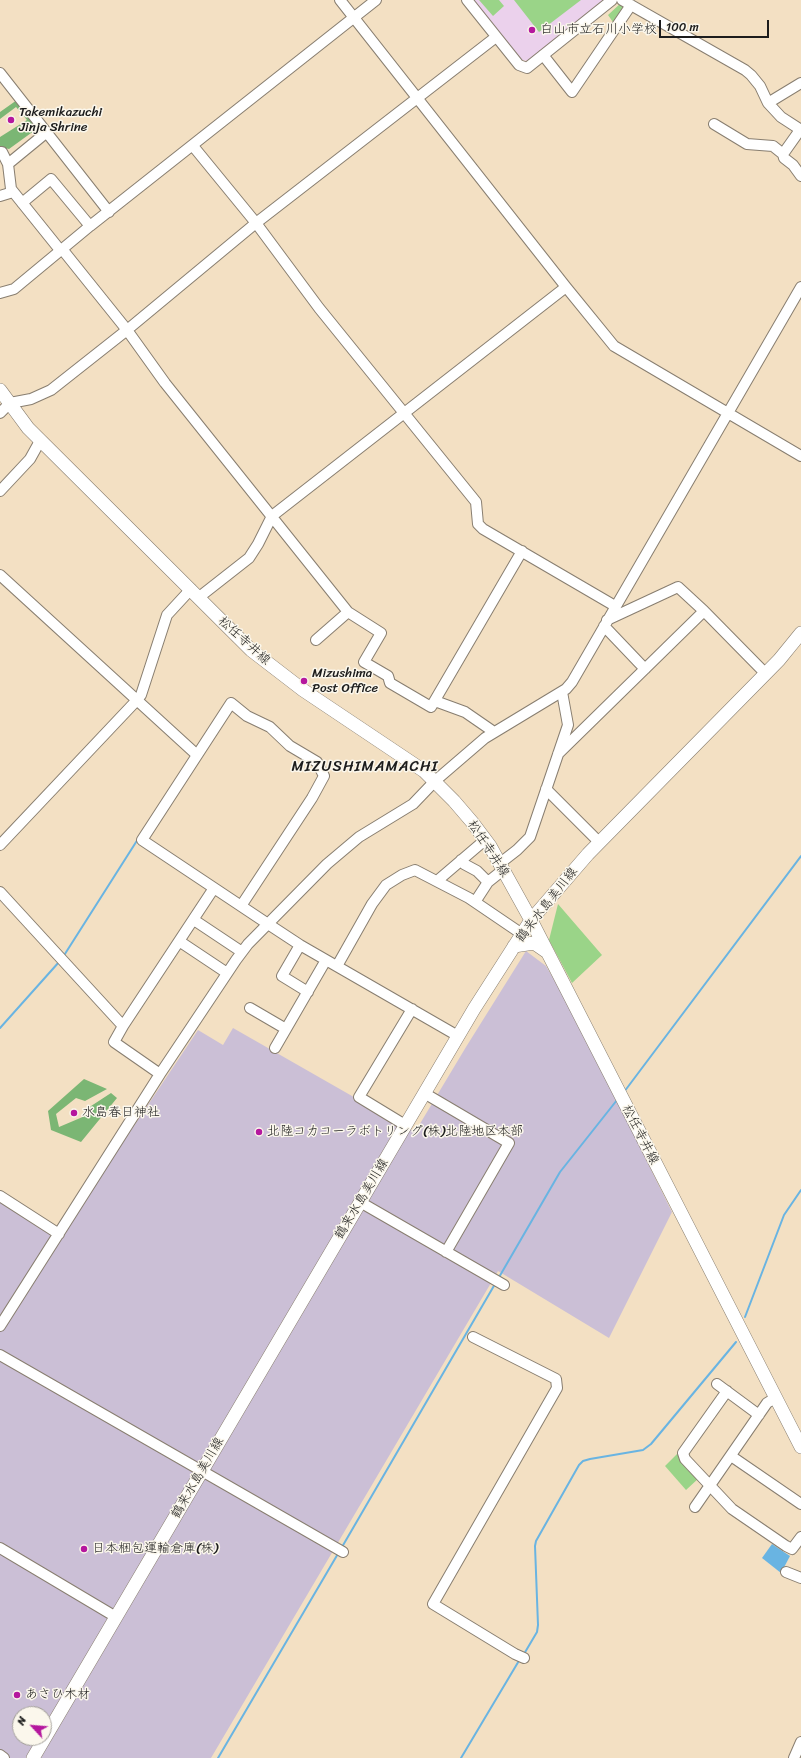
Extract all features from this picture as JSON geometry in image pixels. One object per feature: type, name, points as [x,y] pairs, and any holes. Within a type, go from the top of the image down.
[{"type":"main road","name":"松任寺井線","points":[[0,390],[28,428],[40,441],[251,650],[303,690],[424,771],[458,806],[485,840],[531,920],[801,1447]]},
{"type":"main road","name":"鶴来水島美川線","points":[[33,1758],[424,1093],[531,920],[599,842],[766,674],[801,633]]},
{"type":"main road","points":[[520,900],[530,902],[548,900]]},
{"type":"main road","points":[[514,946],[534,943],[547,952]]},
{"type":"street","points":[[340,0],[614,346],[801,456]]},
{"type":"street","points":[[0,293],[14,289],[61,249],[376,0]]},
{"type":"street","points":[[467,0],[520,65],[526,68],[612,0]]},
{"type":"street","points":[[543,55],[572,92],[627,3],[745,70],[751,75],[760,86],[768,103],[781,116],[801,130],[784,154]]},
{"type":"street","points":[[0,413],[10,402],[31,398],[51,390],[127,330],[256,223],[496,37]]},
{"type":"street","points":[[0,73],[109,212]]},
{"type":"street","points":[[768,103],[801,83]]},
{"type":"street","points":[[714,124],[747,144],[773,146],[784,154],[784,158],[793,165],[801,176]]},
{"type":"street","points":[[8,164],[47,132]]},
{"type":"street","points":[[192,146],[256,223],[319,308],[405,412],[476,502],[478,524],[484,529],[615,606]]},
{"type":"street","points":[[0,152],[2,152],[8,164],[11,189],[13,192],[127,330],[165,382],[348,612],[381,633],[364,662],[388,676],[390,683],[431,707],[522,551]]},
{"type":"street","points":[[22,203],[51,179],[90,226]]},
{"type":"street","points":[[0,196],[13,192]]},
{"type":"street","points":[[0,845],[141,695],[166,615],[194,593],[249,558],[272,516],[566,287]]},
{"type":"street","points":[[0,1326],[160,1074],[242,952],[327,864],[367,831],[413,804],[434,781],[461,757],[494,732],[562,692],[572,682],[801,287]]},
{"type":"street","points":[[0,491],[30,459],[40,441]]},
{"type":"street","points":[[0,574],[197,755]]},
{"type":"street","points":[[606,623],[678,587],[704,611],[766,674]]},
{"type":"street","points":[[558,754],[704,611]]},
{"type":"street","points":[[316,640],[348,612]]},
{"type":"street","points":[[606,623],[645,669]]},
{"type":"street","points":[[475,902],[488,882],[530,837],[568,725],[562,692]]},
{"type":"street","points":[[435,701],[465,712],[494,732]]},
{"type":"street","points":[[241,906],[307,805],[324,776],[317,762],[290,746],[270,728],[247,716],[231,703],[142,840],[214,888],[241,906],[268,924],[300,945],[458,1036]]},
{"type":"street","points":[[546,789],[599,842]]},
{"type":"street","points":[[437,881],[485,840]]},
{"type":"street","points":[[461,860],[464,864],[477,871],[488,882]]},
{"type":"street","points":[[337,966],[372,904],[386,885],[402,875],[415,870],[475,902],[522,934]]},
{"type":"street","points":[[160,1074],[114,1042],[214,888]]},
{"type":"street","points":[[0,892],[123,1026]]},
{"type":"street","points":[[194,920],[242,952]]},
{"type":"street","points":[[180,941],[227,973]]},
{"type":"street","points":[[300,945],[282,976],[308,992]]},
{"type":"street","points":[[275,1048],[326,960]]},
{"type":"street","points":[[250,1008],[286,1029]]},
{"type":"street","points":[[405,1125],[359,1097],[412,1009]]},
{"type":"street","points":[[424,1093],[509,1143],[446,1252]]},
{"type":"street","points":[[0,1196],[59,1234]]},
{"type":"street","points":[[360,1202],[499,1283]]},
{"type":"street","points":[[473,1337],[556,1379],[557,1388],[433,1604],[521,1657]]},
{"type":"street","points":[[0,1355],[340,1550]]},
{"type":"street","points":[[717,1384],[759,1415]]},
{"type":"street","points":[[727,1391],[683,1453],[685,1459],[732,1509],[786,1546],[792,1550],[801,1537]]},
{"type":"street","points":[[695,1507],[711,1486],[767,1403],[775,1398]]},
{"type":"street","points":[[731,1456],[801,1504]]},
{"type":"street","points":[[0,1548],[116,1616]]},
{"type":"street","points":[[786,1572],[801,1578]]},
{"type":"street","points":[[794,1758],[801,1742]]},
{"type":"street","points":[[0,1755],[4,1758]]},
{"type":"shaded area","name":"白山市立石川小学校","points":[[473,0],[605,0],[529,61],[519,60]]},
{"type":"shaded area","points":[[526,951],[546,966],[571,1008],[672,1212],[609,1338],[498,1271],[211,1758],[9,1758],[0,1753],[0,1192],[63,1232],[198,1030],[223,1045],[233,1028],[415,1132]]},
{"type":"green space","points":[[479,0],[499,0],[504,6],[493,16]]},
{"type":"green space","points":[[514,0],[581,0],[539,32]]},
{"type":"green space","points":[[622,2],[628,6],[615,25],[608,15]]},
{"type":"green space","points":[[17,100],[38,128],[9,149],[0,147],[0,137],[27,120],[16,107],[0,119],[0,112]]},
{"type":"green space","points":[[558,904],[602,955],[572,983],[549,940]]},
{"type":"green space","points":[[84,1079],[107,1089],[85,1101],[76,1098],[56,1114],[59,1127],[85,1116],[88,1108],[111,1093],[117,1098],[81,1142],[51,1130],[48,1111]]},
{"type":"green space","points":[[677,1454],[699,1478],[686,1490],[665,1466]]},
{"type":"water","points":[[772,1544],[790,1556],[781,1573],[762,1558]]},
{"type":"waterway","points":[[63,957],[138,839]]},
{"type":"waterway","points":[[624,1092],[801,856]]},
{"type":"waterway","points":[[0,1028],[59,962]]},
{"type":"waterway","points":[[498,1279],[560,1172],[617,1100]]},
{"type":"waterway","points":[[745,1317],[784,1215],[801,1190]]},
{"type":"waterway","points":[[342,1547],[495,1284]]},
{"type":"waterway","points":[[524,1654],[537,1632],[538,1625],[536,1541],[579,1465],[583,1461],[590,1459],[643,1450],[651,1444],[736,1342]]},
{"type":"waterway","points":[[218,1758],[339,1552]]},
{"type":"waterway","points":[[461,1758],[520,1659]]},
{"type":"place","name":"白山市立石川小学校","points":[[532,30]]},
{"type":"place","name":"Takemikazuchi Jinja Shrine","points":[[11,120]]},
{"type":"place","name":"Mizushima Post Office","points":[[304,681]]},
{"type":"place","name":"水島春日神社","points":[[74,1113]]},
{"type":"place","name":"北陸コカコーラボトリング(株)北陸地区本部","points":[[259,1132]]},
{"type":"place","name":"日本梱包運輸倉庫(株)","points":[[84,1549]]},
{"type":"place","name":"あさひ木材","points":[[17,1695]]},
{"type":"district","name":"MIZUSHIMAMACHI","points":[[365,767]]}]
